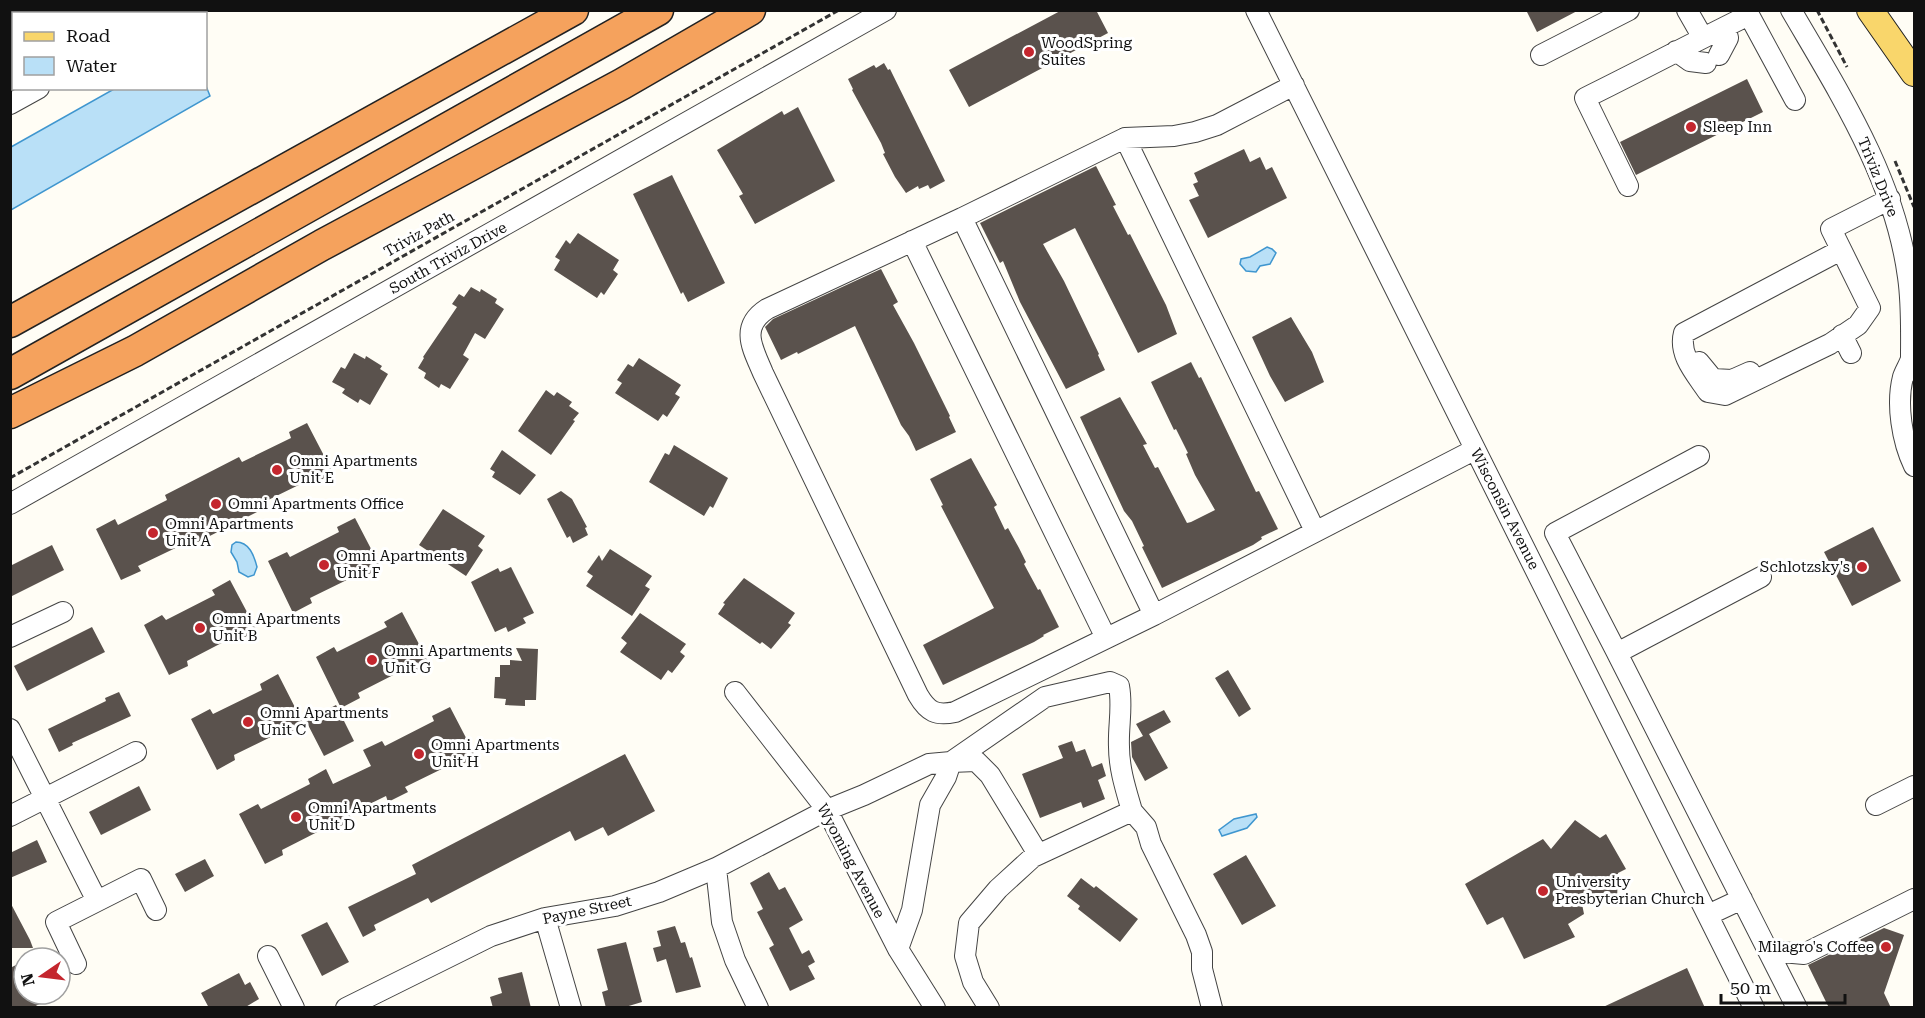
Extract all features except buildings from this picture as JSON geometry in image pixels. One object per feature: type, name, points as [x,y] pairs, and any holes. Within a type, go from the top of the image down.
[{"type":"highway","points":[[400,107],[539,10]]},
{"type":"highway","points":[[10,322],[573,10]]},
{"type":"highway","points":[[10,374],[658,10]]},
{"type":"highway","points":[[10,413],[135,351],[322,245],[622,84],[750,10]]},
{"type":"main road","points":[[1870,10],[1914,73]]},
{"type":"street","name":"South Triviz Drive","points":[[10,504],[886,10]]},
{"type":"street","name":"Wisconsin Avenue","points":[[1256,10],[1754,1008]]},
{"type":"street","points":[[1688,10],[1702,38]]},
{"type":"street","name":"Triviz Drive","points":[[1791,10],[1871,153],[1890,199],[1908,275],[1913,365],[1903,376],[1901,421],[1914,466]]},
{"type":"street","points":[[1541,55],[1626,11]]},
{"type":"street","points":[[1628,186],[1585,98],[1653,65],[1676,51],[1749,15],[1795,100]]},
{"type":"street","points":[[1676,51],[1690,61],[1713,59],[1728,38],[1725,27]]},
{"type":"street","points":[[1294,86],[1217,125],[1195,132],[1174,136],[1125,138],[962,218],[766,309],[757,316],[750,334],[750,343],[918,696],[930,711],[943,715],[955,712],[1154,615],[1474,450]]},
{"type":"street","points":[[10,105],[36,90]]},
{"type":"street","points":[[1125,138],[1315,531]]},
{"type":"street","points":[[1841,250],[1684,333],[1681,343],[1687,360],[1708,392],[1725,395],[1838,338],[1858,325],[1870,308],[1831,229],[1890,199]]},
{"type":"street","points":[[962,218],[1154,615]]},
{"type":"street","points":[[912,241],[1106,638]]},
{"type":"street","points":[[1838,338],[1851,353]]},
{"type":"street","points":[[1525,549],[1699,456]]},
{"type":"street","points":[[1555,533],[1797,1008]]},
{"type":"street","points":[[1617,654],[1761,577]]},
{"type":"street","points":[[10,637],[63,612]]},
{"type":"street","points":[[898,949],[912,910],[930,805],[946,777],[951,762],[1045,697],[1110,682],[1119,686],[1122,700],[1119,746],[1122,777],[1132,811],[1146,827],[1151,844],[1196,935],[1202,952],[1202,969],[1212,1008]]},
{"type":"street","name":"Wyoming Avenue","points":[[735,692],[827,810],[898,949],[935,1008]]},
{"type":"street","points":[[10,729],[97,901]]},
{"type":"street","points":[[10,816],[136,752]]},
{"type":"street","points":[[951,762],[976,761],[990,775],[1038,854]]},
{"type":"street","name":"Payne Street","points":[[346,1008],[491,936],[545,918],[615,906],[659,892],[716,868],[827,810],[929,764],[951,762]]},
{"type":"street","points":[[1876,805],[1914,786]]},
{"type":"street","points":[[989,1008],[973,982],[965,956],[969,923],[998,888],[1038,854],[1132,811]]},
{"type":"street","points":[[716,868],[722,922],[735,960],[758,1008]]},
{"type":"street","points":[[76,964],[56,922],[141,879],[156,910]]},
{"type":"street","points":[[1708,915],[1742,899]]},
{"type":"street","points":[[1768,951],[1804,954],[1914,899]]},
{"type":"street","points":[[545,918],[571,1008]]},
{"type":"street","points":[[268,956],[294,1008]]},
{"type":"path","name":"Triviz Path","points":[[10,478],[839,10]]},
{"type":"water","points":[[207,88],[210,96],[11,210],[11,147],[112,90]]},
{"type":"water","points":[[1267,247],[1276,253],[1270,264],[1260,266],[1256,272],[1246,271],[1240,264],[1241,259],[1250,257]]},
{"type":"water","points":[[236,542],[248,547],[252,554],[257,567],[254,575],[248,577],[239,572],[237,562],[231,552],[232,545]]},
{"type":"water","points":[[1256,814],[1257,817],[1247,828],[1222,836],[1219,830],[1234,819]]},
{"type":"place","name":"WoodSpring Suites","points":[[1029,52]]},
{"type":"place","name":"Sleep Inn","points":[[1691,127]]},
{"type":"place","name":"Omni Apartments Unit E","points":[[277,470]]},
{"type":"place","name":"Omni Apartments Office","points":[[216,504]]},
{"type":"place","name":"Omni Apartments Unit A","points":[[153,533]]},
{"type":"place","name":"Omni Apartments Unit F","points":[[324,565]]},
{"type":"place","name":"Schlotzsky's","points":[[1862,567]]},
{"type":"place","name":"Omni Apartments Unit B","points":[[200,628]]},
{"type":"place","name":"Omni Apartments Unit G","points":[[372,660]]},
{"type":"place","name":"Omni Apartments Unit C","points":[[248,722]]},
{"type":"place","name":"Omni Apartments Unit H","points":[[419,754]]},
{"type":"place","name":"Omni Apartments Unit D","points":[[296,817]]},
{"type":"place","name":"University Presbyterian Church","points":[[1543,891]]},
{"type":"place","name":"Milagro's Coffee","points":[[1886,947]]}]
